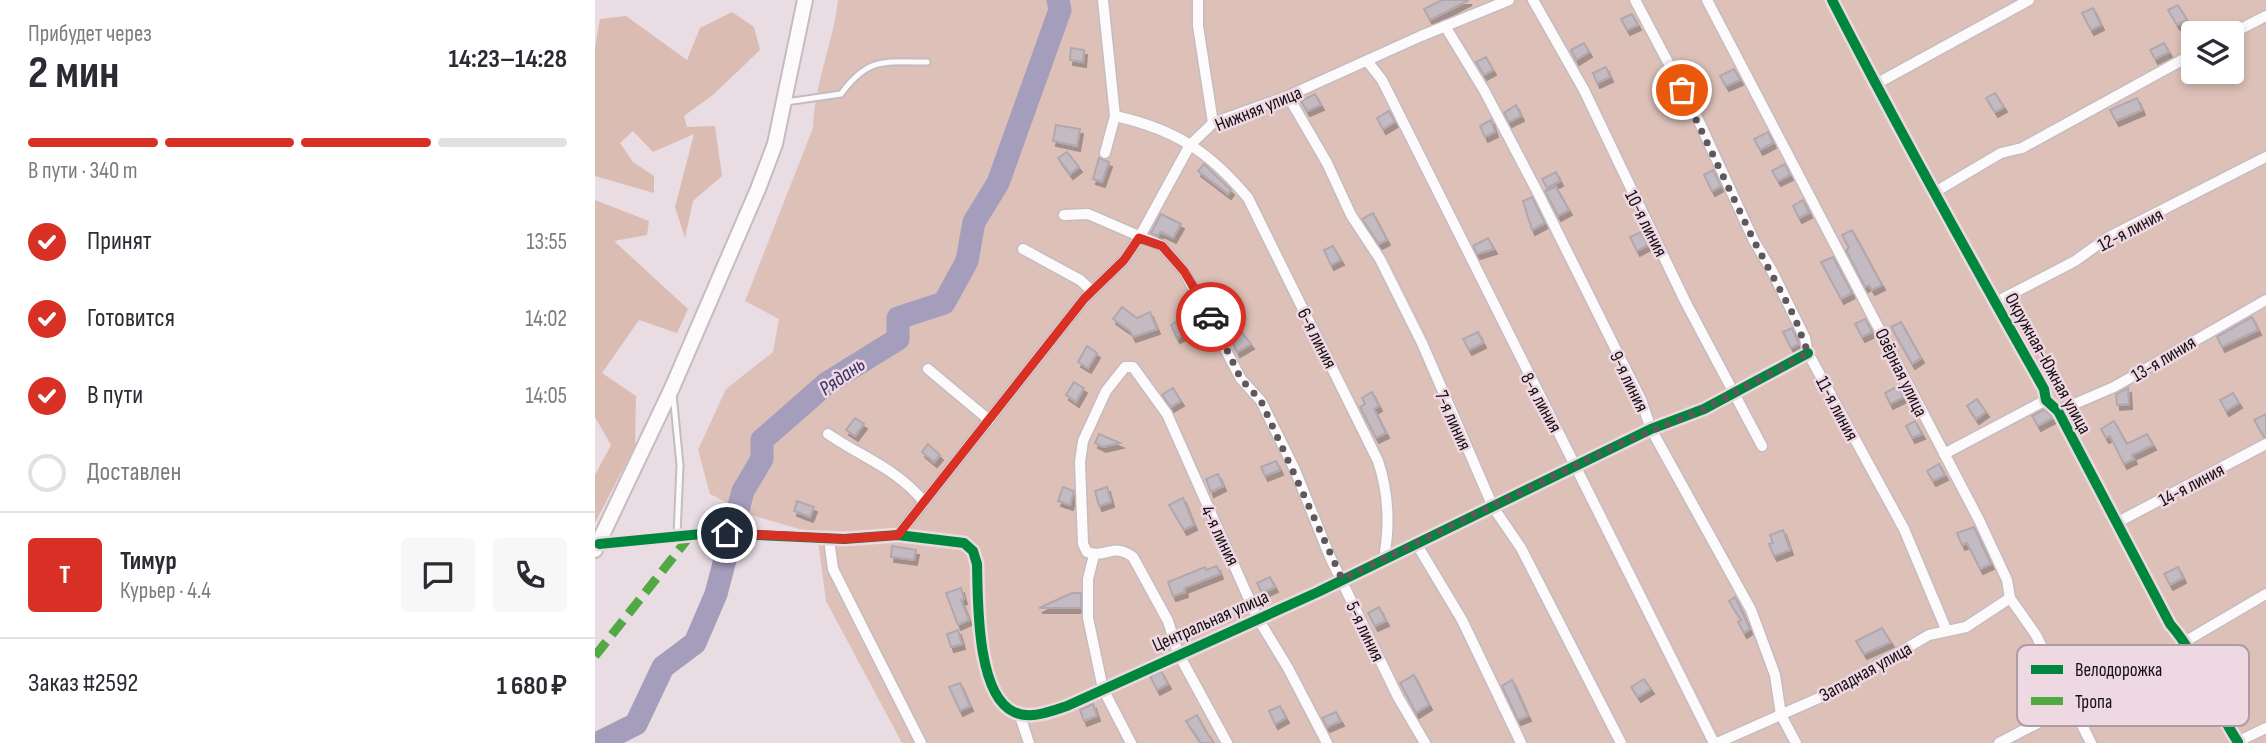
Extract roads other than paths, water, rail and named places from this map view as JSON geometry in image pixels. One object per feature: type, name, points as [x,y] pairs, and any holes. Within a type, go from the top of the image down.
[{"type":"street","points":[[597,547],[672,388],[758,189],[775,144],[805,0]]},
{"type":"street","points":[[1103,0],[1115,116],[1105,153]]},
{"type":"street","points":[[1198,0],[1198,26],[1213,123]]},
{"type":"street","name":"Нижняя улица","points":[[898,535],[1092,291],[1124,260],[1190,145],[1213,123],[1288,96],[1509,0]]},
{"type":"street","name":"10-я линия","points":[[1532,0],[1584,90],[1685,301],[1717,356],[1731,393],[1762,446]]},
{"type":"street","name":"11-я линия","points":[[1635,0],[1697,117],[1754,241],[1805,338],[1808,353],[1904,529],[1946,629]]},
{"type":"street","name":"Озёрная улица","points":[[1707,0],[1999,562],[2007,580],[2010,598],[2041,645]]},
{"type":"street","name":"Окружная-Южная улица","points":[[1832,0],[1885,106],[2044,389],[2046,400],[2059,411],[2170,624],[2188,645]]},
{"type":"street","points":[[1876,84],[2029,0]]},
{"type":"street","points":[[2244,27],[2266,16]]},
{"type":"street","name":"9-я линия","points":[[1445,26],[1484,90],[1569,252],[1612,346],[1641,400],[1651,429],[1751,610],[1775,675],[1781,715],[1796,743]]},
{"type":"street","points":[[1935,192],[2001,153],[2022,148],[2181,61]]},
{"type":"street","name":"8-я линия","points":[[1368,62],[1382,80],[1715,743]]},
{"type":"street","name":"7-я линия","points":[[1288,96],[1327,163],[1351,215],[1380,259],[1422,343],[1493,507],[1521,548],[1621,743]]},
{"type":"street","name":"6-я линия","points":[[1115,116],[1154,125],[1177,135],[1232,179],[1248,198],[1368,438],[1386,484],[1388,525],[1384,558]]},
{"type":"street","name":"12-я линия","points":[[1996,302],[2075,261],[2107,238],[2266,157]]},
{"type":"street","name":"5-я линия","points":[[1063,215],[1088,214],[1162,246],[1184,271],[1204,303],[1241,379],[1261,401],[1398,697],[1425,743]]},
{"type":"street","points":[[1023,249],[1080,280],[1092,291]]},
{"type":"street","name":"13-я линия","points":[[2059,411],[2114,387],[2266,299]]},
{"type":"street","name":"Центральная улица","points":[[1019,713],[1048,712],[1103,689],[1342,579],[1651,429],[1704,409],[1808,353]]},
{"type":"street","name":"4-я линия","points":[[1094,555],[1087,552],[1083,544],[1080,461],[1083,441],[1117,373],[1125,367],[1133,367],[1157,397],[1178,434],[1183,454],[1232,556],[1257,617],[1288,668],[1327,743]]},
{"type":"street","points":[[928,369],[989,420]]},
{"type":"street","points":[[1944,454],[2046,400]]},
{"type":"street","points":[[828,434],[857,454],[885,465],[924,502]]},
{"type":"street","name":"14-я линия","points":[[2116,523],[2266,444]]},
{"type":"street","points":[[597,547],[712,533],[829,539],[898,535],[949,538],[964,543],[973,551],[977,564],[981,644],[993,687],[1002,702],[1019,713],[1030,743]]},
{"type":"street","points":[[829,539],[833,569],[921,743]]},
{"type":"street","points":[[1416,543],[1462,620],[1521,743]]},
{"type":"street","points":[[1131,743],[1103,689],[1088,618],[1088,579],[1094,555],[1116,549],[1133,557],[1168,621],[1178,653],[1227,743]]},
{"type":"street","points":[[2186,641],[2266,594]]},
{"type":"street","name":"Западная улица","points":[[1715,743],[1828,694],[1929,635],[1946,629],[1966,627],[2010,598]]},
{"type":"street","points":[[1999,743],[2032,726]]},
{"type":"street","name":"Озёрная улица","points":[[2082,726],[2091,743]]},
{"type":"street","name":"Окружная-Южная улица","points":[[2227,726],[2239,743]]},
{"type":"street","points":[[2239,743],[2266,727]]},
{"type":"lane","points":[[785,103],[841,94],[857,73],[877,62],[927,62]]},
{"type":"lane","points":[[672,388],[680,465],[677,536]]},
{"type":"waterway","name":"Рядань","points":[[598,743],[636,724],[663,667],[695,643],[716,594],[743,491],[762,459],[762,440],[827,383],[898,339],[898,318],[944,303],[967,261],[974,222],[998,183],[1060,10],[1058,0]]}]
